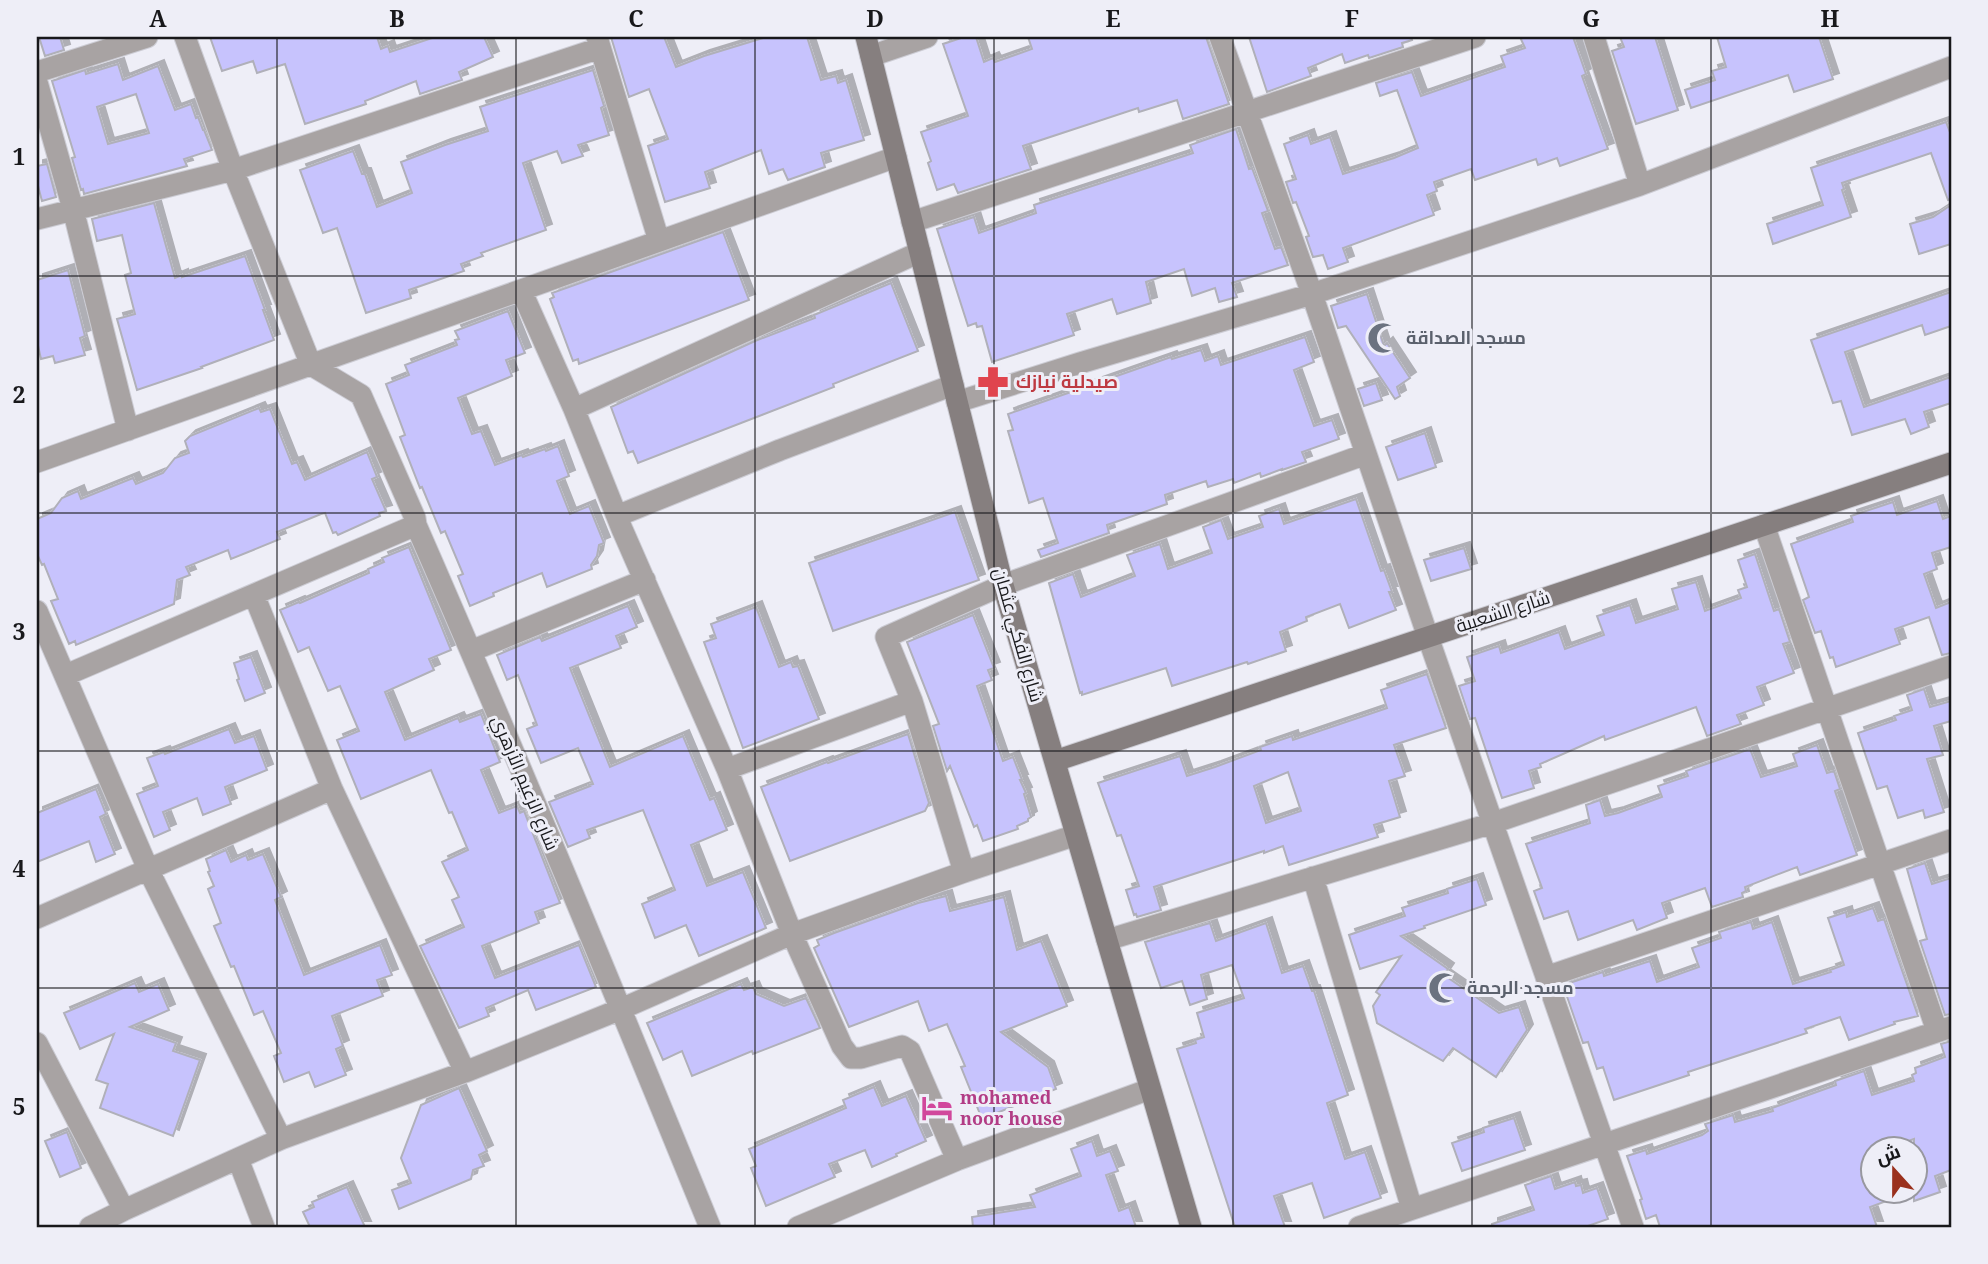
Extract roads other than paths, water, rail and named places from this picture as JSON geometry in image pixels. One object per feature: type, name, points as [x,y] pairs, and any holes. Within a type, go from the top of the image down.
[{"type":"street","points":[[37,72],[147,37]]},
{"type":"street","points":[[185,37],[233,170],[311,365]]},
{"type":"street","points":[[868,47],[927,37]]},
{"type":"street","points":[[1220,37],[1312,294],[1633,1227]]},
{"type":"street","points":[[912,222],[1475,37]]},
{"type":"street","points":[[1594,37],[1640,185]]},
{"type":"street","points":[[37,219],[233,170],[599,42],[659,241]]},
{"type":"street","name":"شارع الفكي عثمان","points":[[868,47],[1003,585],[1191,1227]]},
{"type":"street","points":[[617,516],[780,450],[955,393],[1080,363],[1312,294],[1640,185],[1951,68]]},
{"type":"street","points":[[37,82],[73,209],[128,430]]},
{"type":"street","points":[[37,463],[896,157]]},
{"type":"street","points":[[574,409],[920,252]]},
{"type":"street","points":[[522,290],[727,769],[792,934],[842,1046],[851,1058],[861,1058],[902,1045],[910,1051],[957,1160]]},
{"type":"street","name":"شارع الزعيم الأزهري","points":[[311,365],[361,395],[471,651],[710,1227]]},
{"type":"street","points":[[964,872],[912,701],[886,637],[1003,585],[1366,454]]},
{"type":"street","name":"شارع الشعبية","points":[[1055,761],[1951,463]]},
{"type":"street","points":[[1359,1227],[1944,1029],[1880,865],[1763,525]]},
{"type":"street","points":[[66,675],[416,526]]},
{"type":"street","points":[[471,651],[645,580]]},
{"type":"street","points":[[254,595],[332,789],[465,1072]]},
{"type":"street","points":[[37,611],[148,869],[281,1139]]},
{"type":"street","points":[[1107,940],[1493,823],[1951,666]]},
{"type":"street","points":[[727,769],[912,701]]},
{"type":"street","points":[[37,918],[332,789]]},
{"type":"street","points":[[90,1227],[281,1139],[465,1072],[621,1009],[792,934],[1076,835]]},
{"type":"street","points":[[1546,977],[1951,840]]},
{"type":"street","points":[[1312,877],[1412,1209]]},
{"type":"street","points":[[37,1043],[124,1210]]},
{"type":"street","points":[[798,1227],[957,1160],[1150,1089]]},
{"type":"street","points":[[238,1159],[264,1227]]},
{"type":"place","name":"مسجد الصداقة","points":[[1383,338]]},
{"type":"place","name":"صيدلية نيازك","points":[[993,382]]},
{"type":"place","name":"مسجد الرحمة","points":[[1444,988]]},
{"type":"place","name":"mohamed noor house","points":[[937,1108]]}]
